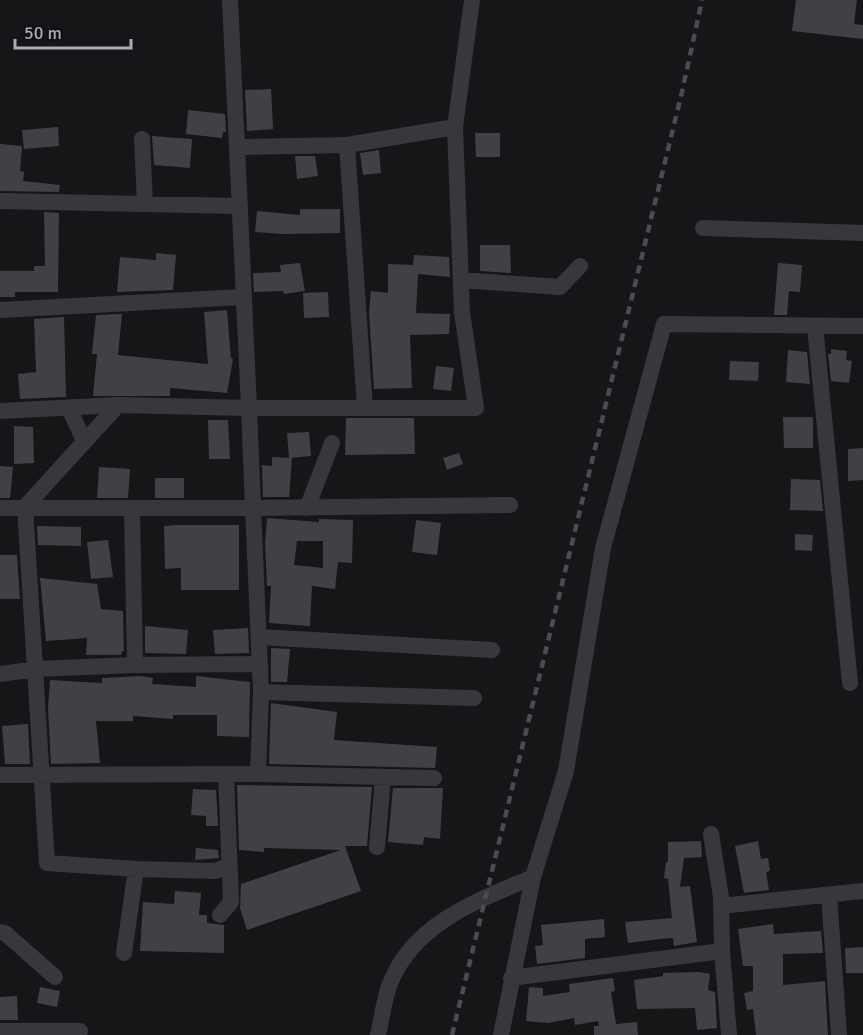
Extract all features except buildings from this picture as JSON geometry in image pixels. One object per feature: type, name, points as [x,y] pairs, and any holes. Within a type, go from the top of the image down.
[{"type":"street","points":[[230,0],[260,664],[258,774]]},
{"type":"street","points":[[0,411],[118,405],[249,408],[476,408],[462,312],[455,127],[472,0]]},
{"type":"street","points":[[237,147],[346,145],[455,127]]},
{"type":"street","points":[[142,139],[145,204]]},
{"type":"street","points":[[346,145],[365,408]]},
{"type":"street","points":[[0,201],[240,206]]},
{"type":"street","points":[[704,228],[863,233]]},
{"type":"street","points":[[461,280],[560,287],[580,266]]},
{"type":"street","points":[[0,310],[242,297]]},
{"type":"street","points":[[501,1035],[533,877],[566,771],[603,548],[664,324],[863,326]]},
{"type":"street","points":[[815,326],[850,683]]},
{"type":"street","points":[[118,405],[25,507],[47,863],[136,870],[216,871],[230,866]]},
{"type":"street","points":[[69,408],[84,441]]},
{"type":"street","points":[[307,508],[332,443]]},
{"type":"street","points":[[0,508],[307,508],[510,505]]},
{"type":"street","points":[[132,509],[135,665]]},
{"type":"street","points":[[258,637],[492,650]]},
{"type":"street","points":[[0,674],[36,669],[135,665],[260,664]]},
{"type":"street","points":[[261,692],[474,698]]},
{"type":"street","points":[[220,915],[231,902],[226,774]]},
{"type":"street","points":[[0,775],[258,774],[434,778]]},
{"type":"street","points":[[377,847],[383,778]]},
{"type":"street","points":[[711,834],[721,906],[729,1035]]},
{"type":"street","points":[[124,953],[136,870]]},
{"type":"street","points":[[378,1035],[390,982],[403,958],[422,936],[464,906],[533,877]]},
{"type":"street","points":[[721,906],[863,891]]},
{"type":"street","points":[[829,895],[839,1035]]},
{"type":"street","points":[[0,932],[5,933],[55,977]]},
{"type":"street","points":[[511,978],[722,951]]},
{"type":"street","points":[[0,1031],[80,1031]]},
{"type":"railway","points":[[452,1035],[682,92],[702,0]]}]
